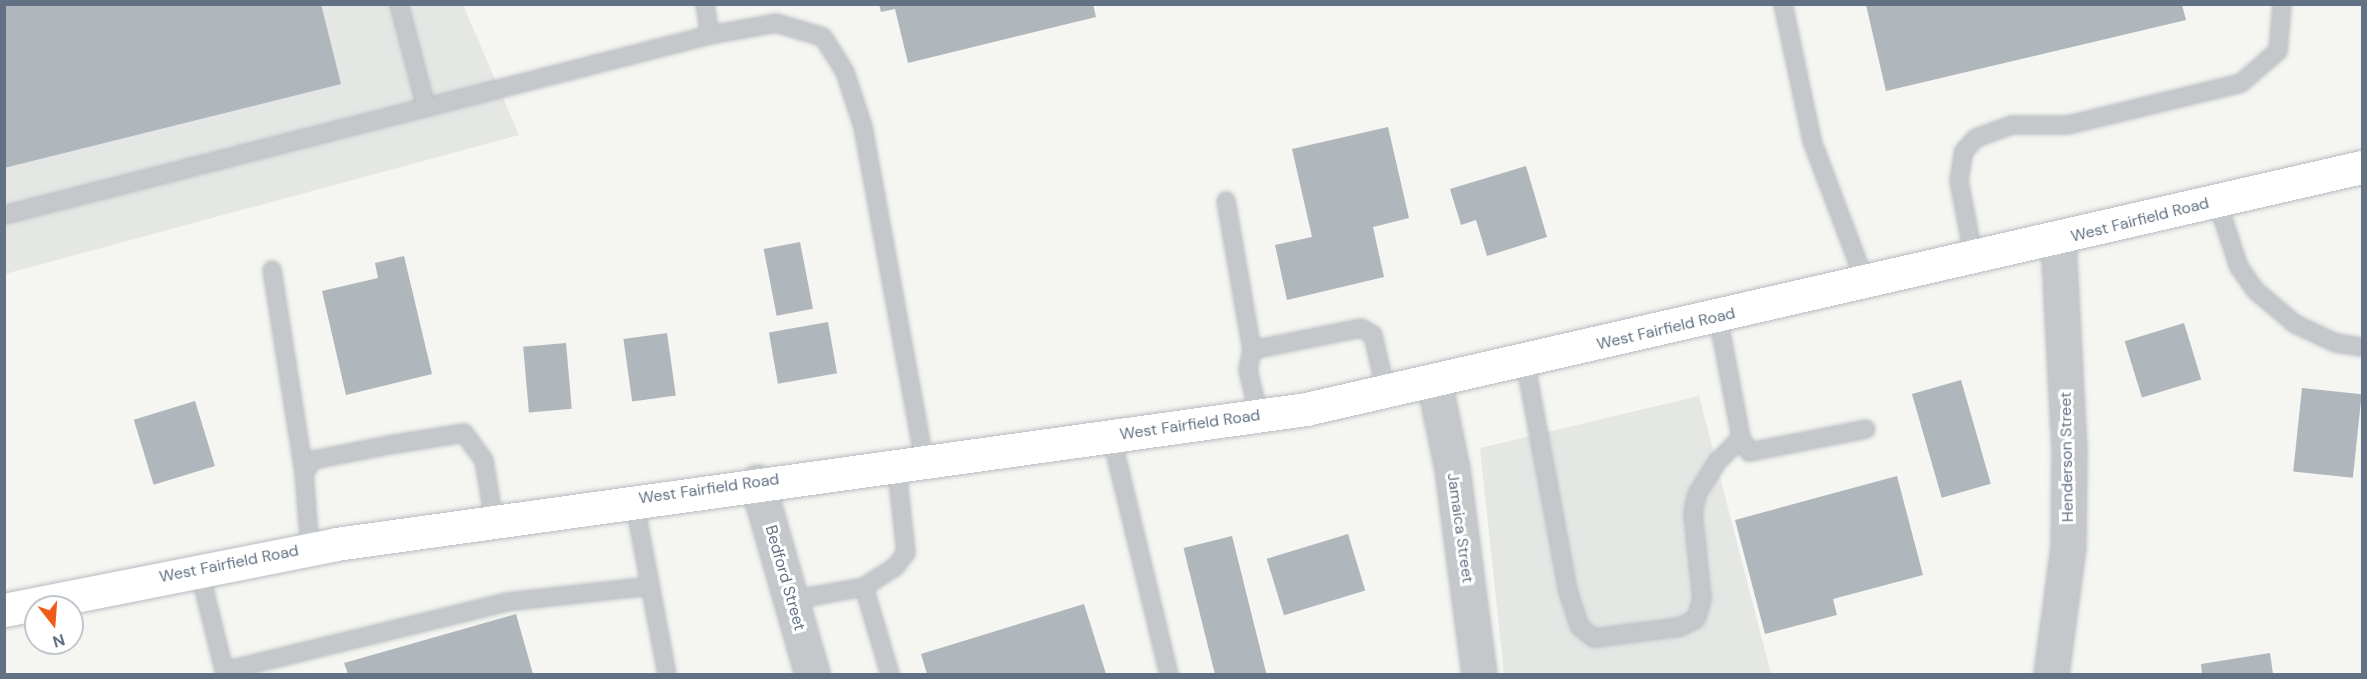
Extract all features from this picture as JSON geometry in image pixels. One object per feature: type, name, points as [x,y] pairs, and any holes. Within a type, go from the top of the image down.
[{"type":"main road","name":"West Fairfield Road","points":[[4,610],[199,569],[310,549],[758,482],[1258,416],[1386,392],[2058,240],[2362,166]]},
{"type":"street","name":"Henderson Street","points":[[2051,675],[2068,546],[2069,450],[2058,240]]},
{"type":"street","name":"Jamaica Street","points":[[1434,382],[1452,469],[1479,675]]},
{"type":"street","name":"Bedford Street","points":[[758,482],[812,675]]},
{"type":"lane","points":[[399,4],[426,107]]},
{"type":"lane","points":[[705,4],[710,35]]},
{"type":"lane","points":[[1782,4],[1812,141],[1866,284]]},
{"type":"lane","points":[[1974,259],[1959,181],[1964,151],[1976,138],[2012,125],[2068,125],[2241,83],[2278,51],[2282,4]]},
{"type":"lane","points":[[4,214],[710,35],[776,23],[823,37],[845,72],[863,127],[910,462],[906,553],[895,567],[864,587],[791,600]]},
{"type":"lane","points":[[1226,201],[1251,350],[1248,370],[1258,416]]},
{"type":"lane","points":[[2217,201],[2239,267],[2256,291],[2295,324],[2336,344],[2362,347]]},
{"type":"lane","points":[[272,270],[304,473],[310,549]]},
{"type":"lane","points":[[1718,317],[1741,438],[1749,452],[1766,452],[1866,429]]},
{"type":"lane","points":[[1251,350],[1361,328],[1373,335],[1386,392]]},
{"type":"lane","points":[[1525,361],[1568,591],[1580,627],[1593,638],[1680,627],[1696,619],[1702,599],[1693,513],[1697,494],[1718,461],[1741,438]]},
{"type":"lane","points":[[304,473],[313,460],[464,433],[484,461],[495,520]]},
{"type":"lane","points":[[1111,435],[1169,675]]},
{"type":"lane","points":[[634,500],[667,675]]},
{"type":"lane","points":[[199,569],[225,673],[506,602],[650,586]]},
{"type":"lane","points":[[864,587],[890,675]]},
{"type":"shaded area","points":[[5,5],[463,5],[519,135],[5,274]]},
{"type":"shaded area","points":[[1699,396],[1771,674],[1504,674],[1480,448]]},
{"type":"building","points":[[4,4],[321,4],[341,84],[4,168]]},
{"type":"building","points":[[879,4],[1093,4],[1096,17],[908,63],[895,9],[881,12]]},
{"type":"building","points":[[1866,5],[2182,5],[2186,20],[1886,91]]},
{"type":"building","points":[[1388,127],[1409,218],[1373,227],[1384,277],[1287,300],[1275,245],[1312,237],[1292,149]]},
{"type":"building","points":[[1526,166],[1547,237],[1487,256],[1476,220],[1461,225],[1450,189]]},
{"type":"building","points":[[800,242],[813,309],[777,316],[764,249]]},
{"type":"building","points":[[404,256],[432,374],[346,395],[322,291],[378,278],[375,263]]},
{"type":"building","points":[[828,322],[837,373],[778,384],[769,332]]},
{"type":"building","points":[[2184,323],[2201,379],[2142,398],[2125,341]]},
{"type":"building","points":[[667,333],[676,395],[632,402],[623,339]]},
{"type":"building","points":[[566,343],[572,409],[529,412],[523,347]]},
{"type":"building","points":[[1961,380],[1991,484],[1942,498],[1912,394]]},
{"type":"building","points":[[2302,388],[2362,394],[2353,478],[2293,472]]},
{"type":"building","points":[[195,401],[215,466],[154,485],[134,420]]},
{"type":"building","points":[[1897,476],[1923,575],[1833,599],[1837,615],[1765,634],[1735,520]]},
{"type":"building","points":[[1348,534],[1365,590],[1284,615],[1267,559]]},
{"type":"building","points":[[1232,536],[1266,674],[1215,674],[1183,548]]},
{"type":"building","points":[[1084,604],[1106,674],[927,674],[921,654]]},
{"type":"building","points":[[516,614],[533,674],[348,674],[344,663]]},
{"type":"building","points":[[2270,653],[2273,674],[2202,674],[2201,664]]}]
